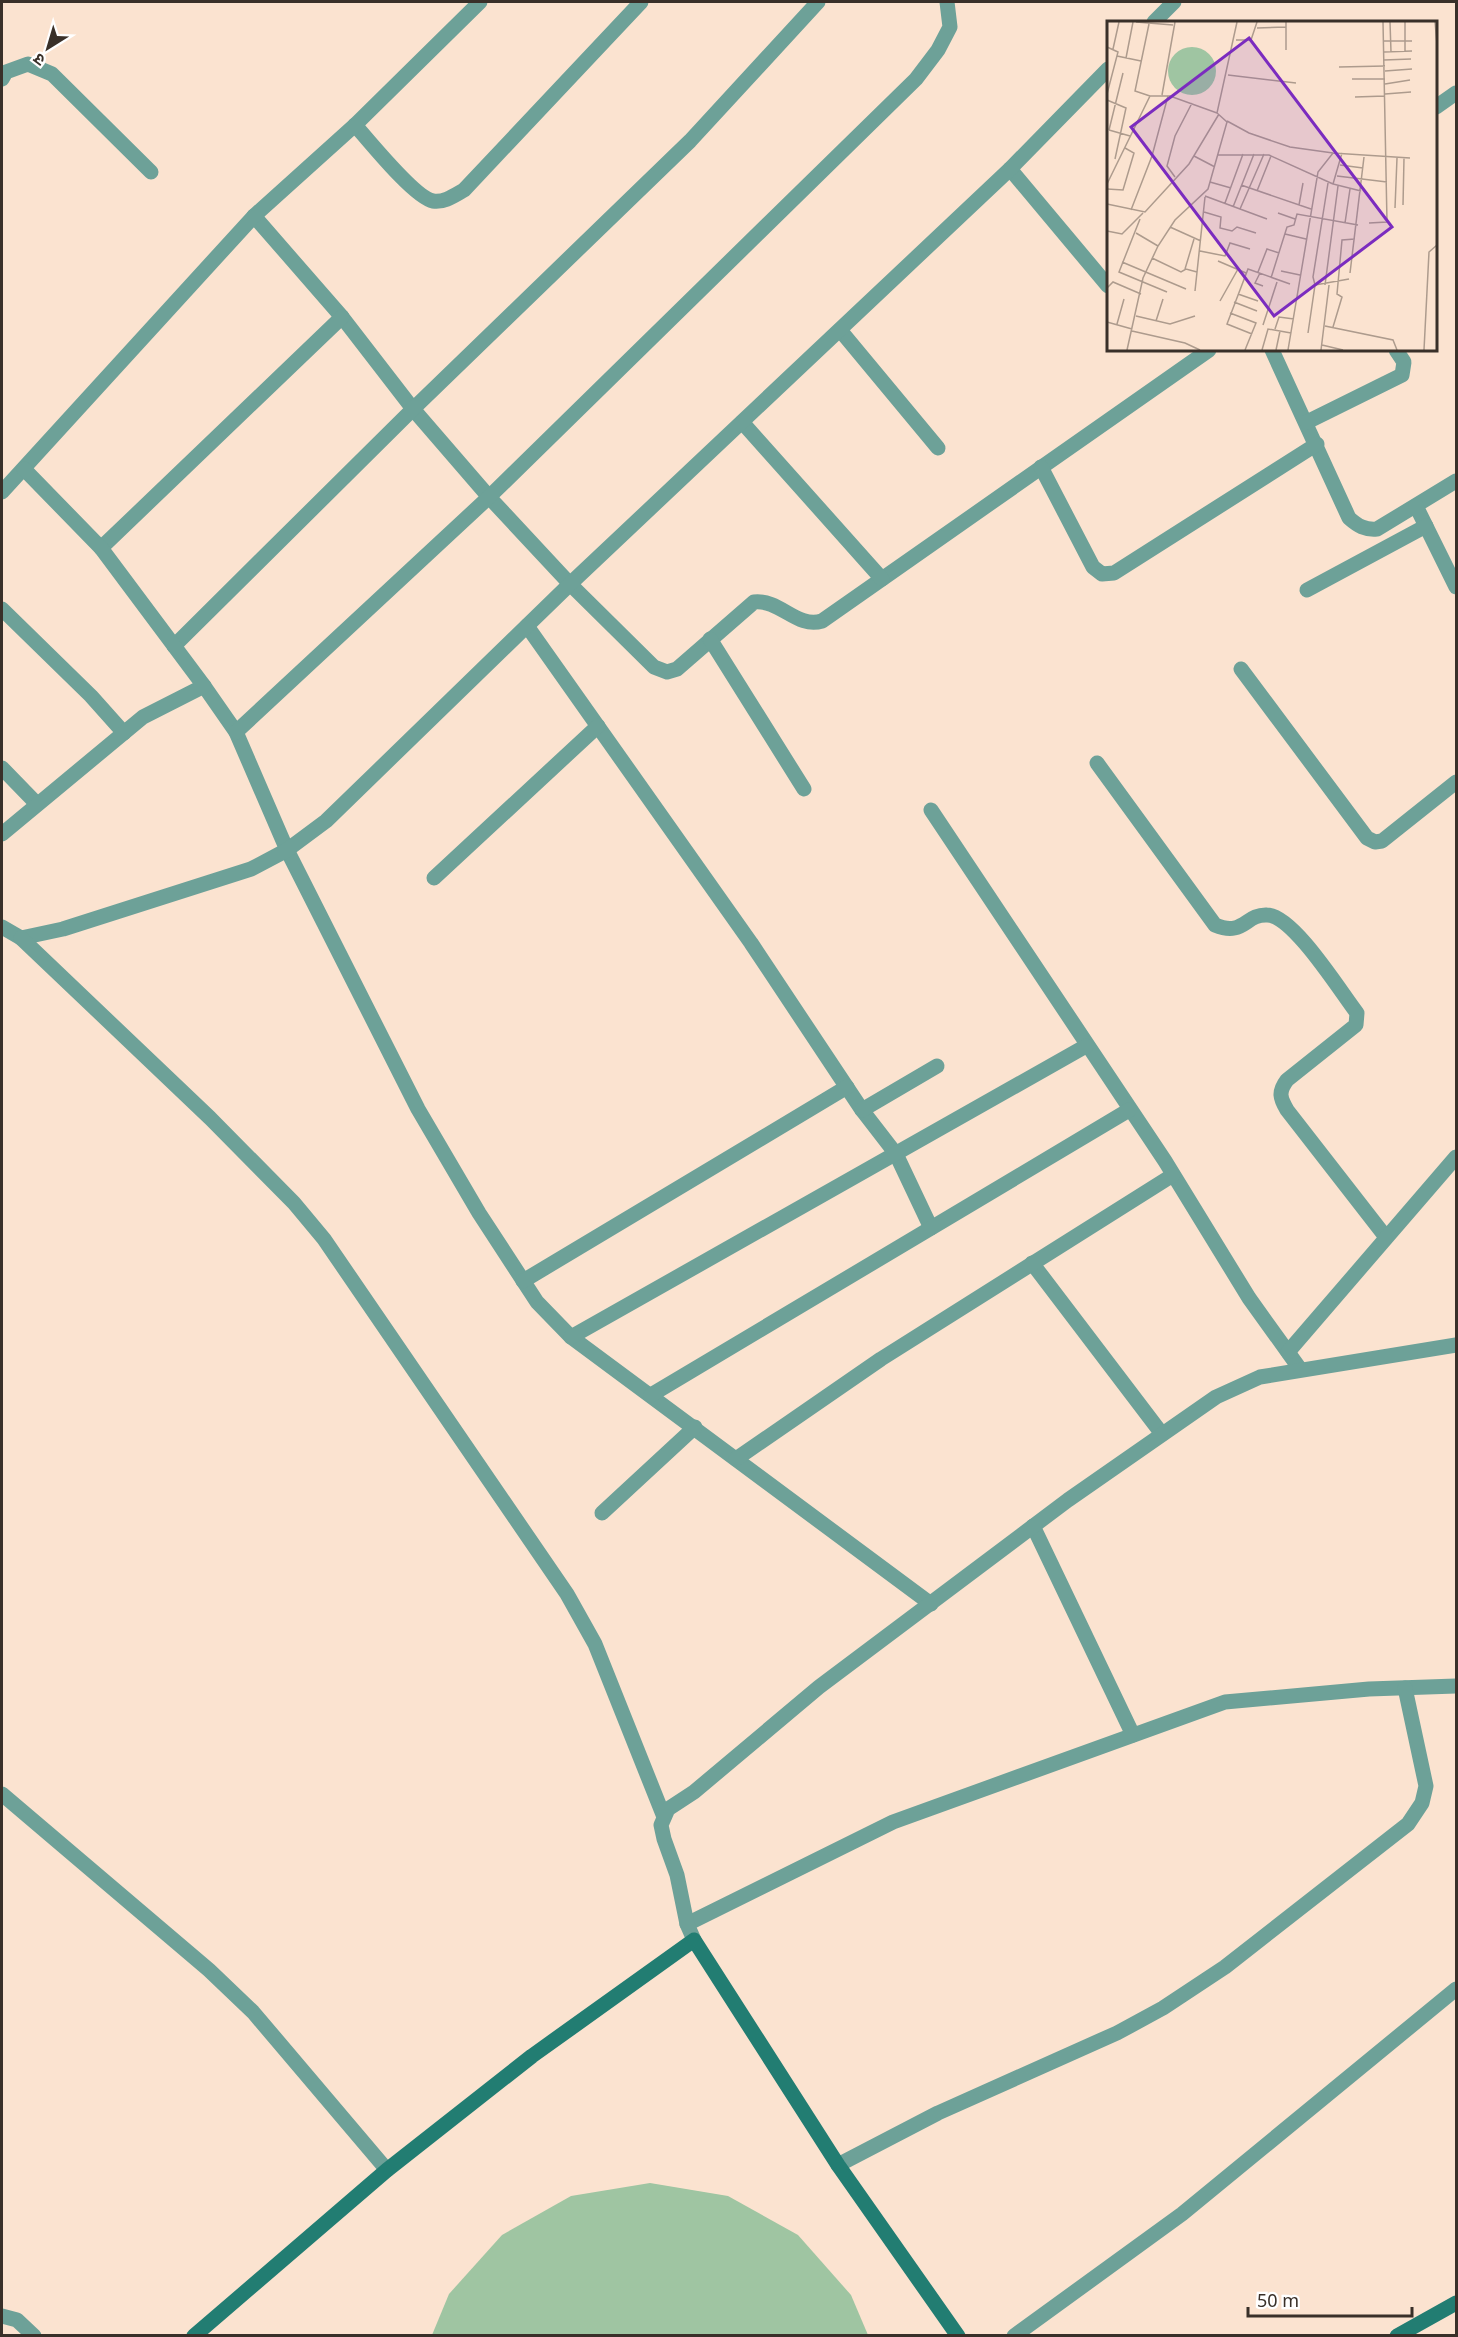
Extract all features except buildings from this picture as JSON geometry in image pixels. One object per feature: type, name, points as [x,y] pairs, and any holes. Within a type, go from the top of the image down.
[{"type":"street","points":[[2,492],[254,216],[355,125],[480,2]]},
{"type":"street","points":[[355,125],[416,192],[432,201],[447,200],[464,190],[641,2]]},
{"type":"street","points":[[174,646],[413,409],[690,141],[818,2]]},
{"type":"street","points":[[236,732],[489,498],[916,79],[939,50],[951,27],[947,2]]},
{"type":"street","points":[[1155,21],[1174,2]]},
{"type":"street","points":[[2,79],[6,72],[28,64],[52,74],[151,172]]},
{"type":"street","points":[[21,938],[63,929],[240,873],[287,850],[326,821],[570,584],[1010,169],[1107,70]]},
{"type":"street","points":[[1437,106],[1456,93]]},
{"type":"street","points":[[1010,169],[1107,285]]},
{"type":"street","points":[[254,216],[342,317],[413,409],[489,498],[570,584],[660,670],[667,672],[677,669],[754,602],[770,603],[807,623],[814,623],[882,579],[1208,351]]},
{"type":"street","points":[[101,548],[342,317]]},
{"type":"street","points":[[840,330],[938,448]]},
{"type":"street","points":[[1272,351],[1307,422],[1349,518],[1357,524],[1366,530],[1377,529],[1456,482]]},
{"type":"street","points":[[1307,422],[1402,375],[1404,362],[1397,351]]},
{"type":"street","points":[[742,422],[882,579]]},
{"type":"street","points":[[1041,467],[1093,567],[1102,574],[1108,574],[1114,573],[1317,444]]},
{"type":"street","points":[[24,469],[101,548],[236,732],[287,850],[418,1109],[479,1213],[548,1315],[571,1337],[932,1604]]},
{"type":"street","points":[[1416,506],[1456,587]]},
{"type":"street","points":[[1307,590],[1426,526]]},
{"type":"street","points":[[2,609],[91,696],[124,733]]},
{"type":"street","points":[[527,626],[751,943],[862,1110],[896,1154],[931,1228]]},
{"type":"street","points":[[710,639],[804,789]]},
{"type":"street","points":[[1241,669],[1367,838],[1375,842],[1382,842],[1456,782]]},
{"type":"street","points":[[2,834],[36,803],[143,717],[204,686]]},
{"type":"street","points":[[434,878],[598,726]]},
{"type":"street","points":[[1097,763],[1215,925],[1231,930],[1240,928],[1259,915],[1280,918],[1297,935],[1357,1013],[1356,1024],[1287,1080],[1281,1088],[1280,1097],[1287,1110],[1385,1236]]},
{"type":"street","points":[[2,768],[36,803]]},
{"type":"street","points":[[931,810],[1173,1174],[1250,1298],[1300,1369]]},
{"type":"street","points":[[2,927],[21,938],[266,1173],[324,1239],[567,1594],[595,1644],[664,1817]]},
{"type":"street","points":[[571,1337],[1086,1046]]},
{"type":"street","points":[[862,1110],[937,1066]]},
{"type":"street","points":[[523,1281],[847,1087]]},
{"type":"street","points":[[651,1395],[1129,1110]]},
{"type":"street","points":[[1288,1352],[1385,1236],[1456,1157]]},
{"type":"street","points":[[736,1459],[881,1359],[1173,1174]]},
{"type":"street","points":[[1032,1263],[1162,1434]]},
{"type":"street","points":[[958,2336],[838,2165],[694,1940],[687,1924],[676,1875],[664,1839],[662,1825],[668,1809],[694,1792],[819,1687],[1033,1526],[1162,1434],[1239,1385],[1260,1377],[1300,1369],[1456,1345]]},
{"type":"street","points":[[602,1513],[695,1427]]},
{"type":"street","points":[[1033,1526],[1133,1735]]},
{"type":"street","points":[[687,1924],[893,1822],[1225,1702],[1369,1689],[1456,1686]]},
{"type":"street","points":[[838,2165],[938,2113],[1117,2033],[1163,2008],[1224,1967],[1407,1824],[1422,1803],[1426,1786],[1405,1688]]},
{"type":"street","points":[[2,1794],[192,1955],[253,2012],[387,2170]]},
{"type":"street","points":[[194,2336],[387,2170],[532,2056],[694,1940]]},
{"type":"street","points":[[1014,2336],[1182,2214],[1456,1989]]},
{"type":"street","points":[[1397,2336],[1456,2303]]},
{"type":"street","points":[[2,2316],[16,2320],[34,2336]]},
{"type":"green space","points":[[650,2183],[728,2196],[798,2235],[851,2295],[868,2335],[432,2335],[449,2294],[502,2235],[571,2196]]}]
